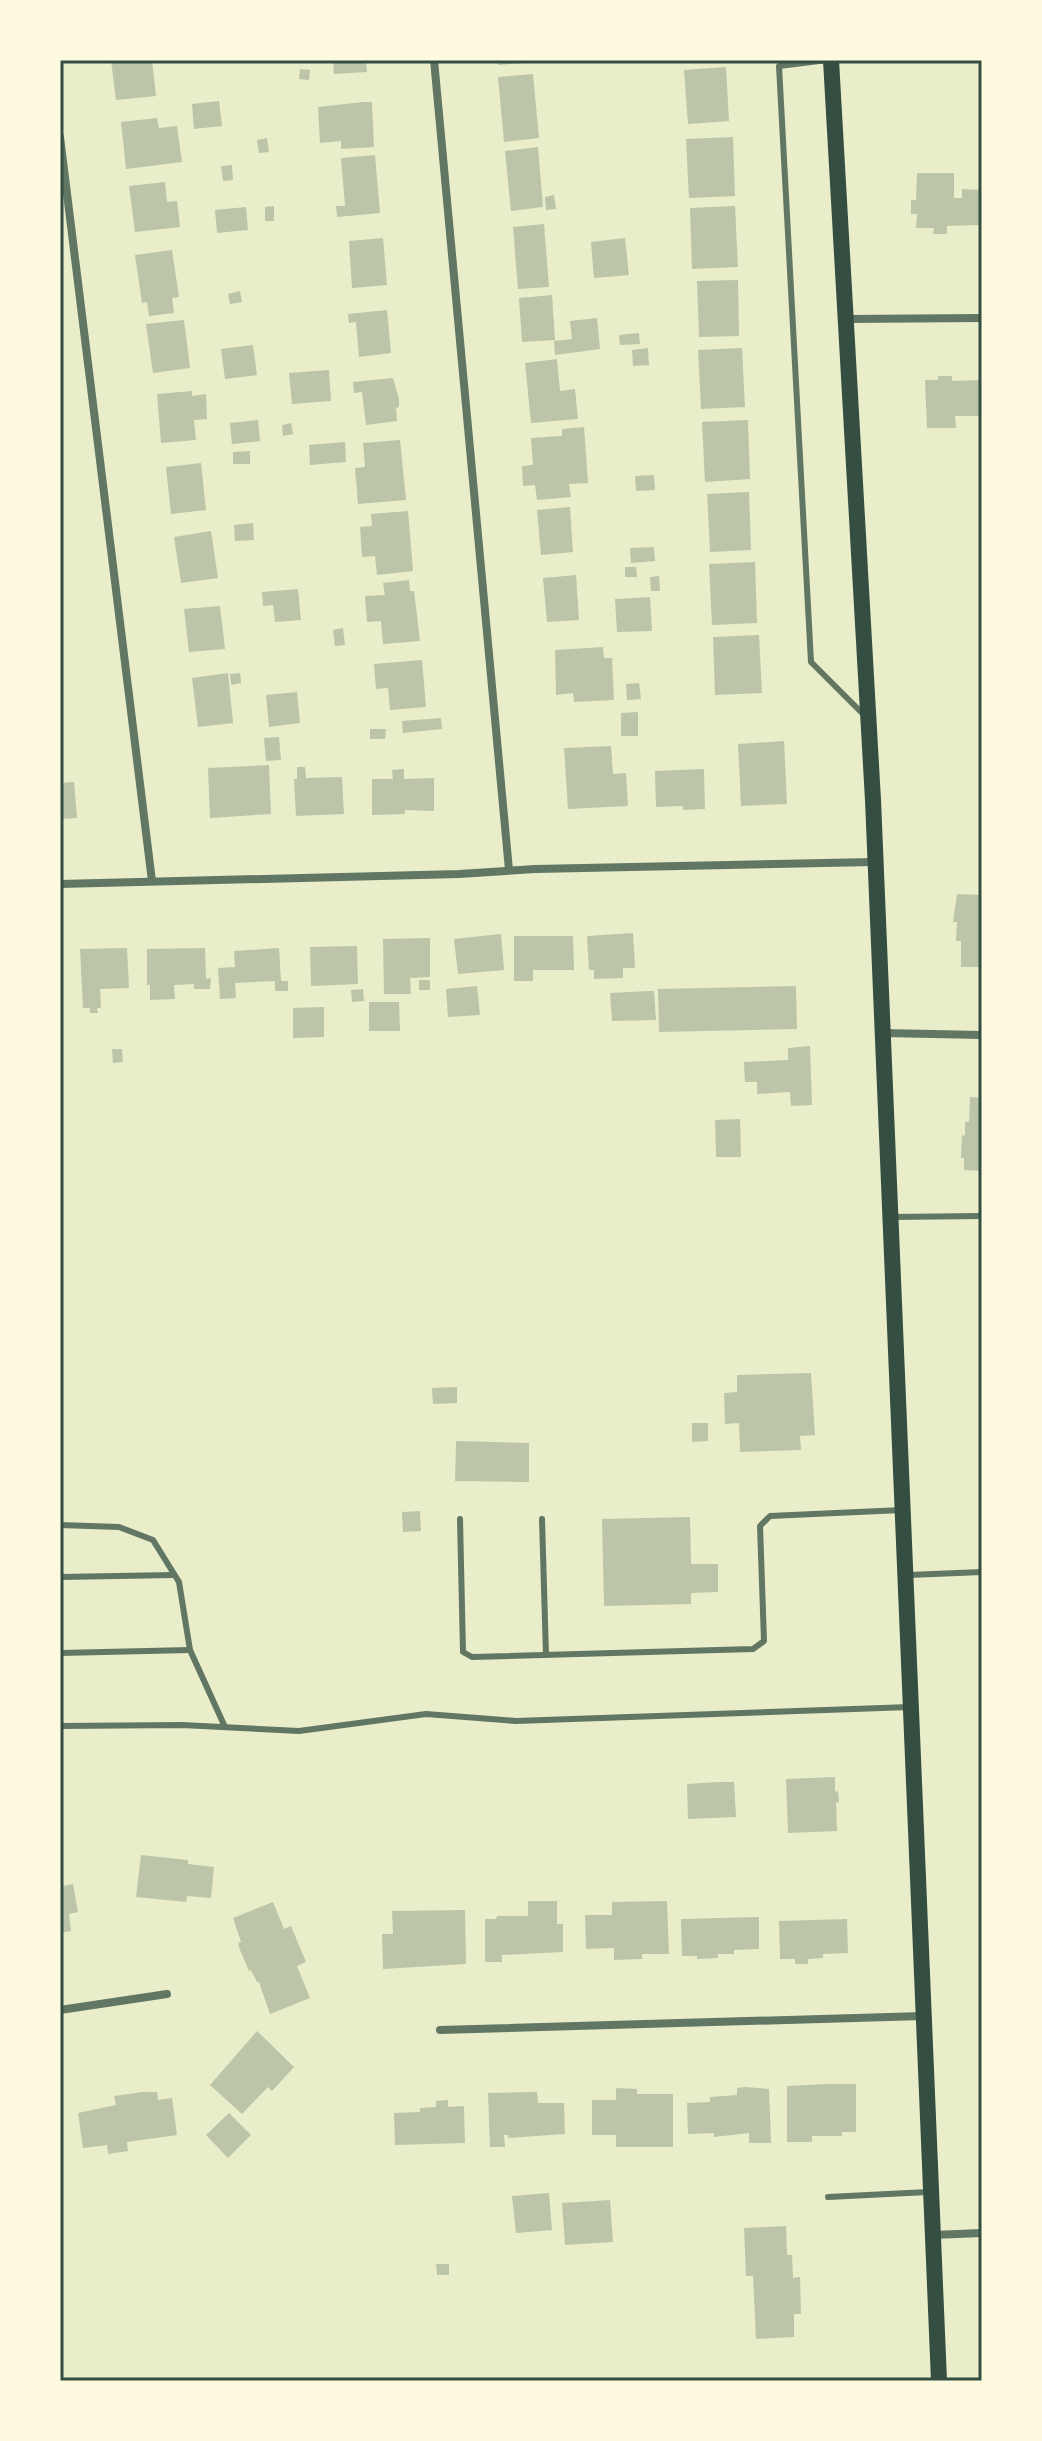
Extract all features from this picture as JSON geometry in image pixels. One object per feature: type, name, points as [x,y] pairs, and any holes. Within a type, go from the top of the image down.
[{"type":"main road","points":[[831,60],[868,719],[939,2381]]},
{"type":"street","points":[[434,60],[509,870]]},
{"type":"street","points":[[60,137],[152,881]]},
{"type":"street","points":[[846,319],[982,318]]},
{"type":"street","points":[[60,884],[873,862]]},
{"type":"street","points":[[882,1033],[982,1035]]},
{"type":"street","points":[[60,2010],[167,1994]]},
{"type":"street","points":[[440,2030],[923,2016]]},
{"type":"street","points":[[933,2235],[982,2233]]},
{"type":"lane","points":[[831,60],[779,66],[810,646],[811,662],[868,719]]},
{"type":"lane","points":[[890,1217],[982,1216]]},
{"type":"lane","points":[[460,1519],[463,1652],[472,1657],[753,1649],[764,1641],[760,1526],[770,1516],[902,1510]]},
{"type":"lane","points":[[542,1519],[546,1655]]},
{"type":"lane","points":[[60,1525],[119,1527],[153,1540],[179,1582],[190,1650],[225,1727]]},
{"type":"lane","points":[[905,1575],[982,1572]]},
{"type":"lane","points":[[60,1577],[174,1575]]},
{"type":"lane","points":[[60,1653],[190,1650]]},
{"type":"lane","points":[[60,1726],[182,1725],[299,1731],[426,1714],[516,1721],[910,1707]]},
{"type":"lane","points":[[828,2197],[931,2192]]},
{"type":"building","points":[[111,60],[152,60],[156,96],[116,100]]},
{"type":"building","points":[[333,60],[366,60],[367,72],[334,74]]},
{"type":"building","points":[[497,60],[537,60],[537,62],[498,65]]},
{"type":"building","points":[[726,67],[729,121],[688,124],[684,70]]},
{"type":"building","points":[[300,69],[310,70],[309,80],[299,79]]},
{"type":"building","points":[[533,74],[539,138],[504,142],[498,77]]},
{"type":"building","points":[[219,101],[222,126],[194,129],[192,104]]},
{"type":"building","points":[[372,102],[374,147],[341,149],[341,141],[320,143],[318,107]]},
{"type":"building","points":[[157,118],[159,128],[177,126],[182,162],[126,169],[121,122]]},
{"type":"building","points":[[733,137],[735,196],[689,198],[686,139]]},
{"type":"building","points":[[267,138],[269,152],[259,153],[257,140]]},
{"type":"building","points":[[538,147],[543,207],[511,211],[505,151]]},
{"type":"building","points":[[375,155],[380,213],[337,217],[336,206],[345,206],[341,158]]},
{"type":"building","points":[[232,165],[233,180],[223,181],[221,166]]},
{"type":"building","points":[[917,173],[954,173],[954,198],[962,198],[962,189],[982,190],[982,225],[947,226],[947,234],[933,234],[934,228],[916,228],[917,214],[911,214],[911,200],[916,200]]},
{"type":"building","points":[[165,182],[167,202],[177,201],[180,227],[135,232],[129,186]]},
{"type":"building","points":[[554,195],[556,209],[546,210],[545,197]]},
{"type":"building","points":[[274,206],[274,221],[265,221],[265,207]]},
{"type":"building","points":[[735,206],[738,267],[692,269],[690,208]]},
{"type":"building","points":[[246,207],[248,230],[217,233],[215,210]]},
{"type":"building","points":[[544,224],[549,287],[518,289],[513,227]]},
{"type":"building","points":[[383,238],[387,285],[352,288],[349,241]]},
{"type":"building","points":[[625,238],[629,275],[594,278],[591,242]]},
{"type":"building","points":[[172,250],[179,297],[172,298],[174,313],[149,316],[147,302],[142,303],[135,255]]},
{"type":"building","points":[[738,280],[739,336],[699,337],[697,281]]},
{"type":"building","points":[[240,291],[242,302],[230,304],[228,294]]},
{"type":"building","points":[[552,295],[555,340],[522,342],[519,298]]},
{"type":"building","points":[[387,310],[391,353],[359,357],[356,322],[349,323],[348,314]]},
{"type":"building","points":[[597,318],[600,349],[555,355],[554,341],[572,339],[570,321]]},
{"type":"building","points":[[184,320],[190,368],[153,373],[146,324]]},
{"type":"building","points":[[639,333],[640,344],[620,345],[619,335]]},
{"type":"building","points":[[253,345],[257,375],[225,379],[221,349]]},
{"type":"building","points":[[648,348],[649,365],[633,366],[632,350]]},
{"type":"building","points":[[742,348],[745,407],[701,409],[698,350]]},
{"type":"building","points":[[557,359],[560,391],[575,389],[578,419],[531,423],[525,363]]},
{"type":"building","points":[[329,370],[331,401],[292,404],[289,373]]},
{"type":"building","points":[[938,376],[952,376],[952,381],[981,380],[982,416],[955,416],[956,428],[927,428],[925,380],[938,380]]},
{"type":"building","points":[[393,378],[399,399],[397,421],[366,425],[362,392],[354,393],[353,382]]},
{"type":"building","points":[[192,391],[192,396],[206,394],[207,419],[194,420],[196,440],[161,443],[157,394]]},
{"type":"building","points":[[258,420],[260,441],[232,444],[230,423]]},
{"type":"building","points":[[748,420],[750,479],[705,482],[702,422]]},
{"type":"building","points":[[291,423],[293,434],[283,436],[282,425]]},
{"type":"building","points":[[584,427],[588,483],[569,484],[571,497],[537,500],[535,485],[523,486],[522,466],[533,465],[531,438],[562,436],[562,429]]},
{"type":"building","points":[[400,440],[406,500],[358,504],[355,468],[365,467],[363,443]]},
{"type":"building","points":[[345,442],[346,462],[310,465],[309,445]]},
{"type":"building","points":[[250,451],[250,464],[233,464],[233,452]]},
{"type":"building","points":[[201,463],[206,510],[171,514],[166,467]]},
{"type":"building","points":[[654,475],[655,490],[636,491],[635,476]]},
{"type":"building","points":[[749,492],[751,550],[710,552],[707,494]]},
{"type":"building","points":[[570,507],[573,552],[541,555],[537,510]]},
{"type":"building","points":[[408,511],[413,571],[377,575],[375,556],[362,557],[360,527],[372,526],[371,514]]},
{"type":"building","points":[[253,523],[254,540],[235,541],[234,525]]},
{"type":"building","points":[[211,531],[218,578],[181,583],[174,537]]},
{"type":"building","points":[[654,547],[655,561],[631,563],[630,548]]},
{"type":"building","points":[[755,562],[757,623],[712,625],[709,564]]},
{"type":"building","points":[[625,567],[636,567],[637,577],[625,577]]},
{"type":"building","points":[[576,575],[579,620],[547,622],[543,578]]},
{"type":"building","points":[[659,576],[660,591],[651,591],[650,577]]},
{"type":"building","points":[[409,580],[410,591],[414,591],[420,641],[383,644],[381,621],[367,622],[365,596],[385,595],[383,583]]},
{"type":"building","points":[[298,589],[301,620],[275,622],[273,605],[263,606],[262,592]]},
{"type":"building","points":[[650,597],[652,631],[617,632],[615,599]]},
{"type":"building","points":[[220,606],[225,649],[189,652],[184,609]]},
{"type":"building","points":[[343,628],[345,645],[335,646],[333,630]]},
{"type":"building","points":[[759,635],[762,693],[715,695],[713,637]]},
{"type":"building","points":[[603,647],[604,658],[612,658],[614,700],[574,702],[573,693],[556,695],[555,650]]},
{"type":"building","points":[[422,660],[426,707],[390,710],[388,688],[376,689],[374,664]]},
{"type":"building","points":[[228,673],[233,723],[198,727],[192,678]]},
{"type":"building","points":[[240,673],[241,683],[231,685],[230,674]]},
{"type":"building","points":[[639,683],[641,699],[627,700],[626,684]]},
{"type":"building","points":[[297,692],[300,723],[269,727],[266,695]]},
{"type":"building","points":[[638,712],[638,736],[621,736],[621,713]]},
{"type":"building","points":[[441,718],[442,729],[403,733],[402,721]]},
{"type":"building","points":[[370,729],[386,729],[385,739],[370,739]]},
{"type":"building","points":[[279,737],[281,760],[266,761],[264,738]]},
{"type":"building","points":[[784,741],[787,804],[741,806],[738,744]]},
{"type":"building","points":[[611,746],[613,774],[626,773],[628,806],[568,809],[564,748]]},
{"type":"building","points":[[269,765],[271,814],[210,818],[208,768]]},
{"type":"building","points":[[297,767],[305,767],[306,778],[342,777],[344,814],[296,816],[294,779],[297,779]]},
{"type":"building","points":[[404,769],[404,779],[434,778],[434,811],[405,810],[405,814],[372,815],[372,779],[393,779],[392,770]]},
{"type":"building","points":[[704,769],[705,809],[656,807],[655,771]]},
{"type":"building","points":[[74,782],[77,818],[60,819],[60,783]]},
{"type":"building","points":[[957,894],[982,895],[982,967],[961,967],[961,941],[956,941],[957,922],[953,922]]},
{"type":"building","points":[[633,933],[635,968],[623,968],[623,978],[594,979],[594,970],[589,970],[587,936]]},
{"type":"building","points":[[501,934],[504,970],[458,974],[454,939]]},
{"type":"building","points":[[514,936],[573,936],[574,970],[533,970],[533,981],[514,981]]},
{"type":"building","points":[[430,938],[430,977],[410,978],[411,994],[384,994],[383,939]]},
{"type":"building","points":[[357,946],[358,984],[311,986],[310,947]]},
{"type":"building","points":[[127,948],[129,988],[100,989],[101,1008],[97,1008],[98,1013],[90,1013],[90,1008],[83,1008],[80,949]]},
{"type":"building","points":[[205,948],[206,979],[211,978],[210,989],[194,989],[194,984],[174,985],[175,999],[150,1000],[147,949]]},
{"type":"building","points":[[279,948],[281,981],[288,981],[288,991],[275,991],[275,981],[235,983],[236,998],[220,999],[218,968],[235,967],[234,951]]},
{"type":"building","points":[[419,980],[430,980],[430,990],[419,990]]},
{"type":"building","points":[[477,986],[480,1015],[448,1017],[446,989]]},
{"type":"building","points":[[796,986],[797,1029],[659,1032],[658,989]]},
{"type":"building","points":[[363,989],[364,1001],[352,1002],[351,990]]},
{"type":"building","points":[[654,991],[656,1020],[612,1021],[610,993]]},
{"type":"building","points":[[369,1002],[399,1002],[400,1031],[369,1031]]},
{"type":"building","points":[[324,1007],[324,1037],[293,1038],[293,1008]]},
{"type":"building","points":[[810,1046],[812,1105],[791,1106],[790,1092],[757,1094],[757,1082],[745,1082],[744,1062],[788,1060],[788,1048]]},
{"type":"building","points":[[112,1049],[122,1049],[123,1062],[113,1063]]},
{"type":"building","points":[[970,1097],[982,1098],[982,1171],[964,1170],[964,1158],[961,1158],[962,1135],[965,1136],[965,1122],[969,1122]]},
{"type":"building","points":[[740,1119],[741,1157],[716,1157],[715,1120]]},
{"type":"building","points":[[811,1373],[815,1435],[800,1436],[801,1450],[740,1452],[739,1423],[725,1424],[724,1393],[737,1392],[737,1375]]},
{"type":"building","points":[[457,1387],[457,1403],[433,1404],[432,1388]]},
{"type":"building","points":[[692,1423],[708,1423],[708,1441],[692,1442]]},
{"type":"building","points":[[456,1441],[529,1443],[529,1482],[455,1481]]},
{"type":"building","points":[[420,1511],[421,1531],[403,1532],[402,1512]]},
{"type":"building","points":[[690,1517],[691,1564],[718,1564],[718,1592],[691,1593],[691,1604],[604,1606],[602,1519]]},
{"type":"building","points":[[835,1777],[839,1803],[836,1802],[837,1831],[788,1833],[786,1779]]},
{"type":"building","points":[[734,1782],[736,1817],[688,1819],[687,1784]]},
{"type":"building","points":[[141,1855],[188,1860],[188,1864],[214,1867],[211,1898],[187,1896],[186,1902],[136,1897]]},
{"type":"building","points":[[73,1884],[78,1912],[69,1914],[71,1931],[60,1933],[60,1887]]},
{"type":"building","points":[[528,1901],[557,1901],[557,1924],[563,1924],[563,1952],[502,1955],[502,1962],[485,1962],[485,1919],[528,1916]]},
{"type":"building","points":[[667,1901],[669,1954],[642,1954],[642,1959],[614,1960],[614,1948],[586,1949],[585,1915],[612,1915],[612,1902]]},
{"type":"building","points":[[273,1902],[284,1929],[291,1926],[306,1962],[297,1966],[310,1998],[270,2014],[259,1982],[249,1971],[240,1950],[238,1943],[241,1942],[233,1918]]},
{"type":"building","points":[[465,1910],[466,1964],[383,1969],[382,1934],[393,1934],[392,1911]]},
{"type":"building","points":[[759,1917],[759,1949],[734,1950],[734,1954],[718,1954],[718,1958],[682,1956],[681,1919]]},
{"type":"building","points":[[847,1919],[848,1953],[823,1954],[823,1958],[808,1959],[808,1964],[795,1964],[795,1959],[780,1959],[779,1921]]},
{"type":"building","points":[[257,2031],[294,2067],[272,2091],[268,2087],[242,2114],[210,2085]]},
{"type":"building","points":[[856,2084],[856,2132],[842,2132],[842,2136],[812,2136],[812,2142],[787,2142],[787,2086]]},
{"type":"building","points":[[616,2088],[637,2089],[637,2094],[673,2094],[673,2147],[616,2147],[616,2135],[592,2135],[592,2100],[616,2100]]},
{"type":"building","points":[[737,2088],[769,2089],[771,2143],[749,2143],[749,2133],[714,2137],[714,2133],[688,2134],[687,2103],[710,2102],[710,2097],[737,2095]]},
{"type":"building","points":[[157,2092],[158,2100],[172,2098],[177,2135],[127,2142],[128,2151],[108,2154],[107,2145],[83,2148],[78,2113],[116,2105],[114,2096]]},
{"type":"building","points":[[537,2092],[538,2103],[564,2103],[565,2134],[508,2138],[504,2135],[505,2147],[490,2147],[488,2093]]},
{"type":"building","points":[[448,2100],[448,2107],[464,2106],[465,2143],[395,2145],[394,2113],[420,2112],[420,2108],[436,2107],[436,2101]]},
{"type":"building","points":[[229,2113],[251,2135],[228,2158],[206,2135]]},
{"type":"building","points":[[549,2193],[552,2230],[516,2233],[512,2196]]},
{"type":"building","points":[[610,2200],[613,2242],[565,2245],[562,2203]]},
{"type":"building","points":[[786,2226],[787,2255],[792,2255],[793,2278],[800,2277],[801,2314],[794,2314],[794,2337],[756,2339],[753,2276],[746,2276],[744,2228]]},
{"type":"building","points":[[436,2264],[449,2264],[449,2275],[437,2275]]}]
